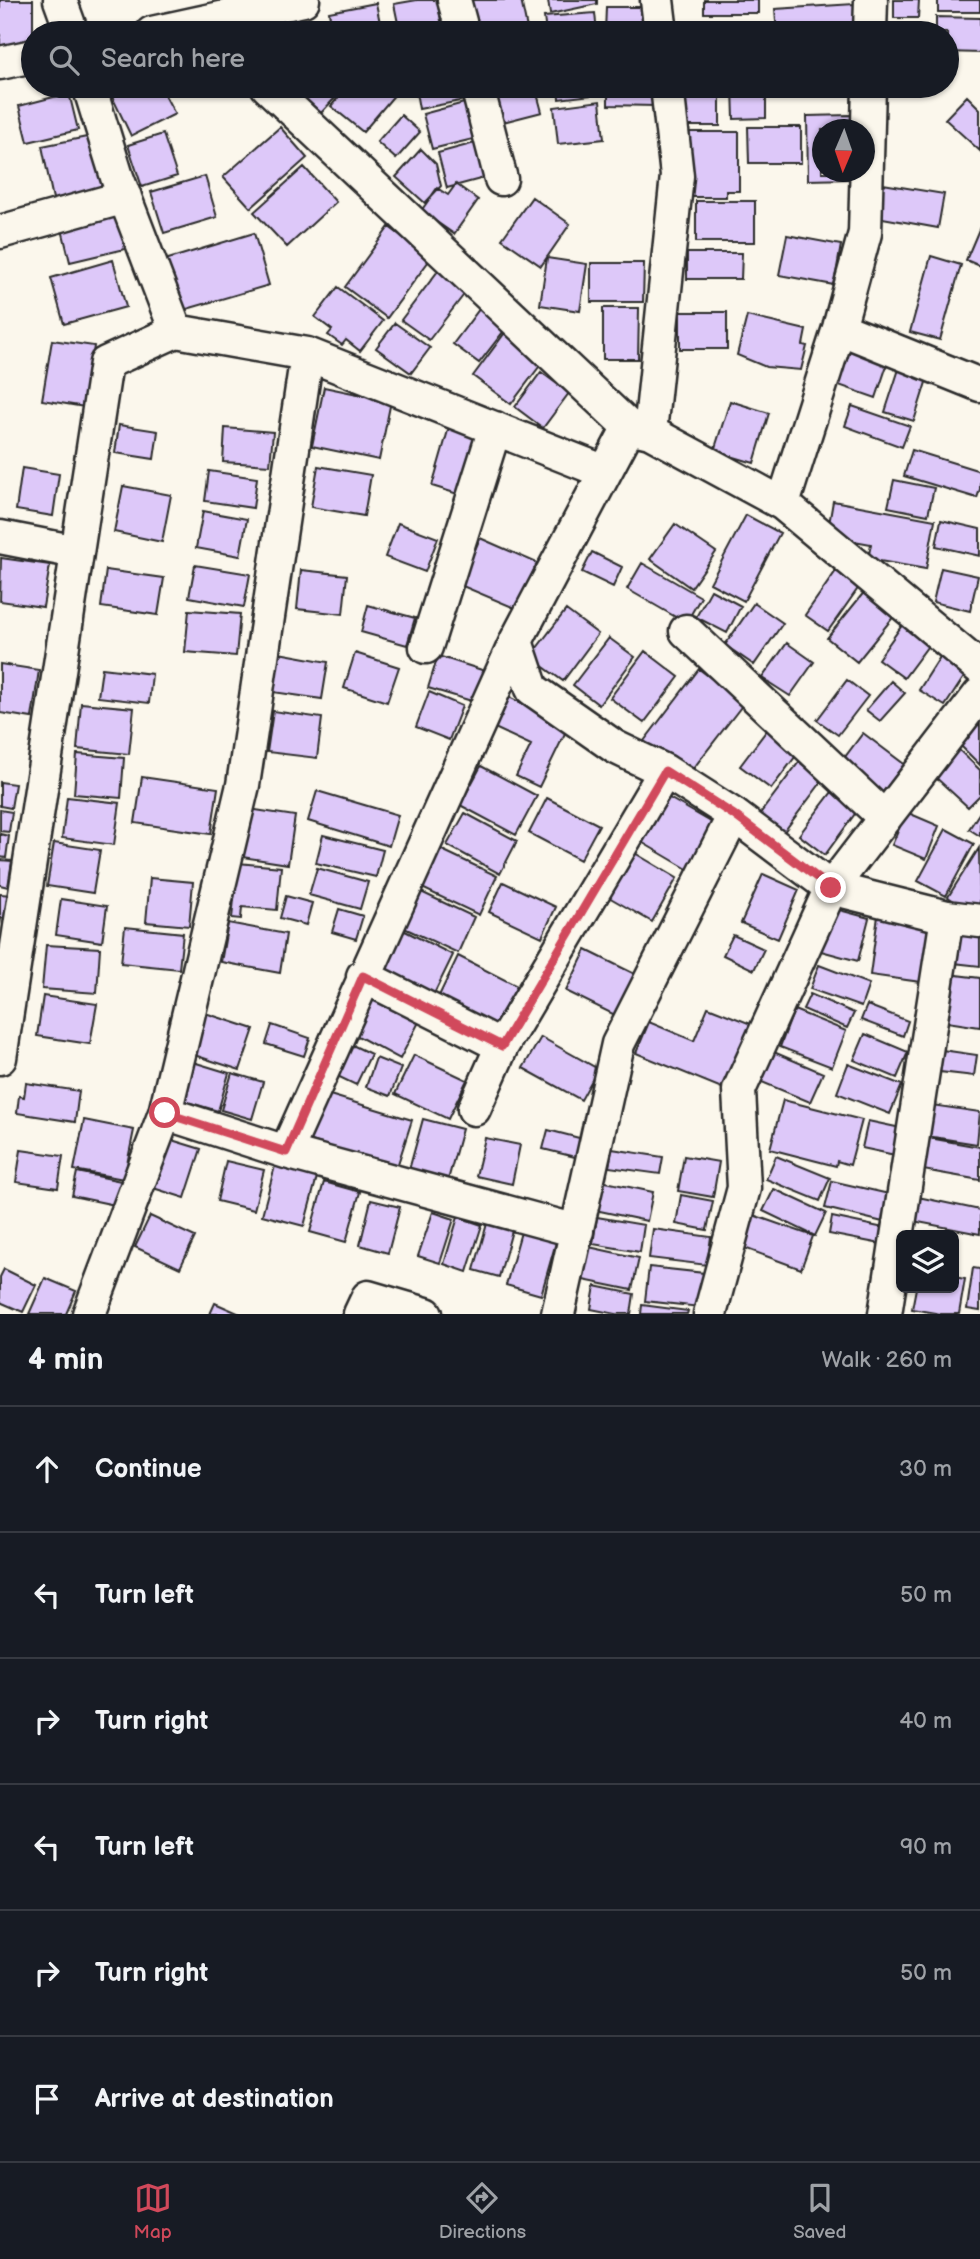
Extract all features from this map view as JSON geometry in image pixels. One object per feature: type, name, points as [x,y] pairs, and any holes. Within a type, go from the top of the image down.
[{"type":"street","points":[[61,0],[68,21]]},
{"type":"street","points":[[233,21],[303,0]]},
{"type":"street","points":[[454,0],[460,21]]},
{"type":"street","points":[[657,0],[660,21]]},
{"type":"street","points":[[870,21],[871,0]]},
{"type":"street","points":[[0,63],[21,59]]},
{"type":"street","points":[[93,98],[125,197],[176,331]]},
{"type":"street","points":[[280,98],[639,430],[783,504],[980,668]]},
{"type":"street","points":[[480,98],[501,178]]},
{"type":"street","points":[[286,1152],[516,641],[605,472],[639,430],[677,176],[668,98]]},
{"type":"street","points":[[783,504],[839,328],[865,233],[869,98]]},
{"type":"street","points":[[0,232],[125,197]]},
{"type":"street","points":[[839,328],[980,385]]},
{"type":"street","points":[[0,1058],[106,363],[176,331],[307,354],[605,472]]},
{"type":"street","points":[[89,1314],[165,1113],[243,785],[307,354]]},
{"type":"street","points":[[426,647],[495,428]]},
{"type":"street","points":[[0,537],[77,552]]},
{"type":"street","points":[[686,631],[885,818]]},
{"type":"street","points":[[516,641],[532,689],[615,747],[665,771],[734,815],[831,888],[947,917],[980,921]]},
{"type":"street","points":[[710,1314],[744,1188],[739,1090],[831,888],[980,694]]},
{"type":"street","points":[[474,1109],[502,1046],[665,771]]},
{"type":"street","points":[[558,1314],[618,1044],[734,815]]},
{"type":"street","points":[[885,1314],[947,917]]},
{"type":"street","points":[[363,976],[502,1046]]},
{"type":"street","points":[[165,1113],[286,1152],[577,1231]]},
{"type":"street","points":[[360,1314],[368,1297],[426,1314]]},
{"type":"building","points":[[0,0],[33,0],[33,21],[21,21],[21,46],[0,46]]},
{"type":"building","points":[[437,0],[441,21],[398,21],[394,4]]},
{"type":"building","points":[[466,0],[521,0],[525,21],[470,21]]},
{"type":"building","points":[[548,0],[597,0],[597,4],[550,14]]},
{"type":"building","points":[[704,0],[758,0],[758,13],[704,13]]},
{"type":"building","points":[[894,0],[919,0],[918,18],[894,18]]},
{"type":"building","points":[[938,0],[980,0],[980,12],[938,12]]},
{"type":"building","points":[[376,3],[380,21],[331,21],[329,12]]},
{"type":"building","points":[[854,4],[855,21],[776,21],[775,9]]},
{"type":"building","points":[[606,7],[643,7],[643,21],[605,21]]},
{"type":"building","points":[[595,13],[596,21],[544,21],[544,17]]},
{"type":"building","points":[[936,17],[980,18],[980,53],[959,52],[959,21],[936,21]]},
{"type":"building","points":[[967,96],[980,109],[980,151],[945,119]]},
{"type":"building","points":[[50,98],[70,98],[78,130],[28,142],[19,106]]},
{"type":"building","points":[[113,98],[166,98],[175,114],[131,136]]},
{"type":"building","points":[[304,98],[335,98],[321,113]]},
{"type":"building","points":[[338,98],[392,98],[363,132],[331,106]]},
{"type":"building","points":[[417,98],[465,98],[465,100],[419,109]]},
{"type":"building","points":[[496,98],[538,98],[542,112],[503,122]]},
{"type":"building","points":[[608,98],[655,98],[655,106],[608,105]]},
{"type":"building","points":[[680,98],[720,98],[720,126],[680,126]]},
{"type":"building","points":[[733,98],[766,98],[766,118],[734,119]]},
{"type":"building","points":[[600,101],[604,139],[558,144],[554,107]]},
{"type":"building","points":[[464,103],[473,139],[432,149],[423,114]]},
{"type":"building","points":[[401,115],[420,132],[396,159],[377,142]]},
{"type":"building","points":[[851,115],[851,119],[812,119],[812,180],[808,180],[807,116]]},
{"type":"building","points":[[280,127],[307,158],[251,208],[223,177]]},
{"type":"building","points":[[748,127],[801,127],[801,163],[749,163]]},
{"type":"building","points":[[685,132],[739,132],[739,191],[726,191],[726,197],[685,197]]},
{"type":"building","points":[[163,134],[177,176],[142,187],[128,145]]},
{"type":"building","points":[[92,136],[103,188],[53,199],[42,146]]},
{"type":"building","points":[[475,143],[484,178],[447,188],[438,153]]},
{"type":"building","points":[[421,149],[436,164],[441,186],[425,203],[396,177]]},
{"type":"building","points":[[304,167],[336,202],[287,247],[254,212]]},
{"type":"building","points":[[205,176],[217,217],[164,233],[151,192]]},
{"type":"building","points":[[456,184],[478,200],[454,234],[421,211],[437,188],[448,195]]},
{"type":"building","points":[[883,184],[944,194],[938,228],[877,217]]},
{"type":"building","points":[[532,197],[570,224],[541,266],[502,239]]},
{"type":"building","points":[[696,201],[755,201],[755,242],[696,242]]},
{"type":"building","points":[[115,208],[125,249],[70,262],[60,221]]},
{"type":"building","points":[[389,227],[431,258],[387,318],[345,287]]},
{"type":"building","points":[[980,227],[980,266],[966,260]]},
{"type":"building","points":[[254,233],[269,285],[180,311],[165,260]]},
{"type":"building","points":[[787,235],[841,245],[834,285],[779,275]]},
{"type":"building","points":[[687,253],[742,253],[741,279],[687,279]]},
{"type":"building","points":[[931,256],[961,265],[940,340],[910,332]]},
{"type":"building","points":[[547,258],[587,264],[580,311],[540,305]]},
{"type":"building","points":[[113,260],[126,307],[64,324],[51,278]]},
{"type":"building","points":[[591,263],[644,263],[643,302],[591,302]]},
{"type":"building","points":[[438,271],[466,292],[429,340],[401,320]]},
{"type":"building","points":[[338,287],[383,321],[360,351],[346,340],[342,345],[328,335],[332,330],[315,317]]},
{"type":"building","points":[[480,308],[506,328],[479,363],[453,344]]},
{"type":"building","points":[[603,308],[639,308],[638,359],[603,359]]},
{"type":"building","points":[[680,312],[727,312],[727,349],[680,349]]},
{"type":"building","points":[[747,316],[806,330],[803,345],[807,346],[801,370],[766,367],[737,355]]},
{"type":"building","points":[[395,323],[430,348],[411,373],[376,348]]},
{"type":"building","points":[[507,330],[545,359],[511,404],[473,376]]},
{"type":"building","points":[[52,340],[94,346],[85,407],[42,400]]},
{"type":"building","points":[[845,347],[888,362],[876,398],[833,383]]},
{"type":"building","points":[[899,369],[927,379],[914,421],[885,412]]},
{"type":"building","points":[[541,372],[569,393],[543,428],[515,407]]},
{"type":"building","points":[[324,387],[391,401],[379,460],[312,446]]},
{"type":"building","points":[[730,401],[769,413],[754,463],[714,451]]},
{"type":"building","points":[[852,406],[910,426],[902,447],[845,426]]},
{"type":"building","points":[[119,425],[158,431],[154,459],[115,453]]},
{"type":"building","points":[[449,427],[479,436],[461,495],[432,486]]},
{"type":"building","points":[[225,428],[273,432],[270,465],[223,462]]},
{"type":"building","points":[[912,450],[980,471],[977,498],[904,476]]},
{"type":"building","points":[[318,466],[371,475],[364,516],[311,507]]},
{"type":"building","points":[[22,468],[59,474],[53,516],[16,510]]},
{"type":"building","points":[[209,471],[257,478],[253,508],[205,501]]},
{"type":"building","points":[[894,480],[934,488],[928,515],[888,507]]},
{"type":"building","points":[[123,486],[171,495],[162,542],[114,532]]},
{"type":"building","points":[[833,501],[935,520],[926,569],[868,559],[871,544],[827,536]]},
{"type":"building","points":[[203,511],[247,519],[240,556],[196,548]]},
{"type":"building","points":[[746,515],[780,533],[744,601],[710,583]]},
{"type":"building","points":[[941,520],[980,529],[980,556],[936,546]]},
{"type":"building","points":[[398,523],[438,538],[425,572],[385,557]]},
{"type":"building","points":[[675,524],[716,552],[691,588],[650,559]]},
{"type":"building","points":[[480,538],[537,563],[517,609],[460,585]]},
{"type":"building","points":[[592,552],[622,567],[613,587],[582,572]]},
{"type":"building","points":[[1,558],[50,565],[43,607],[0,601]]},
{"type":"building","points":[[642,563],[701,597],[686,623],[627,589]]},
{"type":"building","points":[[195,565],[250,574],[244,607],[189,597]]},
{"type":"building","points":[[941,568],[978,576],[970,611],[933,602]]},
{"type":"building","points":[[106,570],[164,578],[158,615],[101,607]]},
{"type":"building","points":[[301,570],[347,575],[343,614],[297,609]]},
{"type":"building","points":[[836,571],[859,587],[828,631],[805,615]]},
{"type":"building","points":[[711,590],[741,606],[727,633],[696,617]]},
{"type":"building","points":[[865,591],[895,615],[857,662],[827,638]]},
{"type":"building","points":[[754,603],[783,623],[754,665],[725,645]]},
{"type":"building","points":[[368,605],[415,618],[407,645],[361,632]]},
{"type":"building","points":[[189,610],[240,614],[236,656],[185,652]]},
{"type":"building","points":[[566,610],[598,634],[563,681],[530,657]]},
{"type":"building","points":[[903,624],[930,643],[904,678],[878,659]]},
{"type":"building","points":[[609,638],[635,657],[599,705],[573,685]]},
{"type":"building","points":[[787,643],[814,662],[790,696],[762,678]]},
{"type":"building","points":[[645,651],[679,677],[644,723],[610,698]]},
{"type":"building","points":[[279,653],[328,662],[322,699],[273,692]]},
{"type":"building","points":[[355,653],[399,667],[387,702],[344,688]]},
{"type":"building","points":[[438,656],[485,671],[475,702],[428,688]]},
{"type":"building","points":[[940,657],[966,674],[945,706],[919,690]]},
{"type":"building","points":[[0,664],[39,670],[32,718],[0,713]]},
{"type":"building","points":[[102,668],[152,674],[149,703],[98,697]]},
{"type":"building","points":[[699,669],[744,703],[689,774],[644,741]]},
{"type":"building","points":[[847,680],[868,696],[838,735],[817,720]]},
{"type":"building","points":[[891,681],[905,693],[880,721],[866,710]]},
{"type":"building","points":[[429,692],[462,706],[449,740],[416,727]]},
{"type":"building","points":[[500,693],[569,725],[539,787],[516,776],[531,745],[486,724]]},
{"type":"building","points":[[81,703],[134,708],[129,754],[77,749]]},
{"type":"building","points":[[273,711],[322,718],[317,758],[267,752]]},
{"type":"building","points":[[980,719],[980,765],[957,742]]},
{"type":"building","points":[[770,726],[801,749],[771,789],[740,766]]},
{"type":"building","points":[[863,733],[904,764],[881,795],[839,765]]},
{"type":"building","points":[[958,749],[980,770],[980,795],[968,807],[933,775]]},
{"type":"building","points":[[77,754],[124,758],[121,798],[74,794]]},
{"type":"building","points":[[799,762],[823,780],[783,833],[759,815]]},
{"type":"building","points":[[481,766],[537,796],[516,835],[460,805]]},
{"type":"building","points":[[142,777],[218,788],[211,834],[135,823]]},
{"type":"building","points":[[0,782],[15,784],[11,808],[0,806]]},
{"type":"building","points":[[317,791],[398,815],[389,846],[308,821]]},
{"type":"building","points":[[832,792],[857,811],[825,855],[799,835]]},
{"type":"building","points":[[664,795],[716,825],[689,870],[638,840]]},
{"type":"building","points":[[67,797],[120,803],[114,845],[62,838]]},
{"type":"building","points":[[547,798],[599,825],[580,860],[529,833]]},
{"type":"building","points":[[249,809],[295,816],[288,864],[242,857]]},
{"type":"building","points":[[0,810],[12,812],[9,832],[0,831]]},
{"type":"building","points":[[906,812],[939,826],[926,859],[892,845]]},
{"type":"building","points":[[980,812],[980,836],[969,829]]},
{"type":"building","points":[[465,813],[517,841],[500,874],[447,845]]},
{"type":"building","points":[[946,829],[974,844],[946,896],[918,881]]},
{"type":"building","points":[[0,834],[9,836],[6,858],[0,857]]},
{"type":"building","points":[[323,835],[383,850],[376,877],[316,863]]},
{"type":"building","points":[[54,843],[100,850],[93,893],[47,886]]},
{"type":"building","points":[[979,848],[980,902],[974,913],[948,897]]},
{"type":"building","points":[[440,849],[497,876],[479,915],[422,888]]},
{"type":"building","points":[[633,852],[677,878],[652,922],[607,896]]},
{"type":"building","points":[[0,860],[12,861],[8,887],[0,885]]},
{"type":"building","points":[[238,863],[281,867],[277,910],[242,907],[241,919],[232,918]]},
{"type":"building","points":[[317,868],[368,882],[360,909],[309,895]]},
{"type":"building","points":[[763,874],[799,890],[778,939],[741,923]]},
{"type":"building","points":[[150,878],[193,882],[189,926],[146,922]]},
{"type":"building","points":[[503,882],[556,907],[542,937],[489,912]]},
{"type":"building","points":[[419,891],[474,917],[458,953],[402,927]]},
{"type":"building","points":[[0,894],[12,895],[8,919],[1,918],[0,924]]},
{"type":"building","points":[[286,896],[312,903],[306,925],[280,918]]},
{"type":"building","points":[[61,899],[107,906],[102,942],[56,935]]},
{"type":"building","points":[[832,908],[869,918],[858,961],[821,951]]},
{"type":"building","points":[[339,909],[363,916],[356,939],[332,932]]},
{"type":"building","points":[[878,916],[929,923],[921,982],[870,975]]},
{"type":"building","points":[[228,923],[286,934],[280,973],[221,962]]},
{"type":"building","points":[[125,927],[183,933],[179,969],[121,963]]},
{"type":"building","points":[[958,927],[980,929],[980,966],[954,963]]},
{"type":"building","points":[[401,929],[453,955],[434,994],[381,968]]},
{"type":"building","points":[[733,935],[764,949],[754,970],[723,955]]},
{"type":"building","points":[[46,945],[100,948],[97,993],[42,989]]},
{"type":"building","points":[[586,950],[643,978],[623,1019],[566,991]]},
{"type":"building","points":[[458,956],[517,986],[497,1027],[438,998]]},
{"type":"building","points":[[819,965],[869,984],[861,1007],[810,989]]},
{"type":"building","points":[[940,973],[980,978],[980,1027],[934,1020]]},
{"type":"building","points":[[810,994],[854,1013],[847,1028],[803,1009]]},
{"type":"building","points":[[372,995],[420,1020],[400,1059],[352,1033]]},
{"type":"building","points":[[43,996],[97,1004],[90,1044],[37,1036]]},
{"type":"building","points":[[867,1005],[908,1021],[903,1036],[861,1020]]},
{"type":"building","points":[[708,1007],[751,1024],[724,1089],[636,1053],[649,1022],[694,1041]]},
{"type":"building","points":[[794,1010],[846,1031],[832,1067],[780,1047]]},
{"type":"building","points":[[202,1012],[254,1029],[240,1070],[188,1053]]},
{"type":"building","points":[[272,1025],[310,1038],[304,1056],[266,1044]]},
{"type":"building","points":[[865,1034],[908,1052],[897,1078],[854,1060]]},
{"type":"building","points":[[541,1037],[598,1069],[581,1100],[523,1068]]},
{"type":"building","points":[[344,1041],[371,1054],[356,1085],[329,1072]]},
{"type":"building","points":[[769,1050],[823,1073],[810,1102],[757,1080]]},
{"type":"building","points":[[942,1050],[977,1055],[974,1076],[940,1072]]},
{"type":"building","points":[[414,1055],[467,1080],[448,1119],[395,1094]]},
{"type":"building","points":[[376,1058],[401,1068],[390,1096],[366,1087]]},
{"type":"building","points":[[193,1062],[229,1073],[218,1111],[181,1100]]},
{"type":"building","points":[[848,1064],[902,1085],[890,1114],[837,1093]]},
{"type":"building","points":[[232,1073],[263,1082],[252,1119],[221,1110]]},
{"type":"building","points":[[26,1083],[79,1091],[75,1122],[17,1113],[19,1096],[24,1097]]},
{"type":"building","points":[[320,1092],[412,1120],[397,1167],[305,1139]]},
{"type":"building","points":[[783,1100],[862,1120],[850,1165],[837,1161],[836,1166],[770,1149]]},
{"type":"building","points":[[932,1105],[980,1112],[977,1144],[927,1136]]},
{"type":"building","points":[[423,1119],[462,1129],[448,1180],[409,1170]]},
{"type":"building","points":[[84,1120],[134,1130],[124,1179],[74,1170]]},
{"type":"building","points":[[868,1121],[901,1128],[895,1155],[862,1148]]},
{"type":"building","points":[[548,1130],[587,1140],[583,1159],[543,1149]]},
{"type":"building","points":[[165,1138],[201,1149],[185,1198],[150,1187]]},
{"type":"building","points":[[485,1138],[520,1145],[512,1184],[476,1176]]},
{"type":"building","points":[[929,1138],[980,1147],[980,1180],[923,1170]]},
{"type":"building","points":[[612,1149],[663,1157],[660,1174],[609,1167]]},
{"type":"building","points":[[21,1150],[63,1156],[58,1188],[16,1182]]},
{"type":"building","points":[[684,1156],[719,1162],[713,1197],[678,1191]]},
{"type":"building","points":[[776,1156],[830,1178],[820,1201],[766,1179]]},
{"type":"building","points":[[226,1161],[264,1170],[254,1210],[217,1201]]},
{"type":"building","points":[[275,1166],[317,1177],[304,1226],[262,1215]]},
{"type":"building","points":[[77,1172],[121,1181],[115,1205],[72,1196]]},
{"type":"building","points":[[601,1181],[653,1192],[647,1221],[595,1210]]},
{"type":"building","points":[[832,1181],[889,1194],[883,1222],[825,1208]]},
{"type":"building","points":[[324,1182],[360,1192],[346,1242],[310,1232]]},
{"type":"building","points":[[774,1189],[826,1213],[815,1236],[763,1211]]},
{"type":"building","points":[[681,1195],[713,1201],[707,1230],[676,1224]]},
{"type":"building","points":[[918,1197],[980,1210],[980,1234],[913,1221]]},
{"type":"building","points":[[371,1200],[400,1207],[388,1253],[360,1245]]},
{"type":"building","points":[[433,1212],[454,1219],[440,1263],[418,1256]]},
{"type":"building","points":[[750,1214],[813,1236],[801,1269],[739,1246]]},
{"type":"building","points":[[150,1216],[195,1237],[180,1268],[135,1247]]},
{"type":"building","points":[[458,1217],[482,1225],[467,1272],[444,1264]]},
{"type":"building","points":[[597,1217],[644,1225],[640,1252],[593,1244]]},
{"type":"building","points":[[832,1217],[884,1228],[881,1244],[829,1234]]},
{"type":"building","points":[[488,1220],[513,1227],[499,1277],[474,1270]]},
{"type":"building","points":[[653,1229],[711,1237],[707,1265],[649,1258]]},
{"type":"building","points":[[521,1232],[556,1242],[541,1295],[506,1285]]},
{"type":"building","points":[[589,1247],[639,1258],[632,1290],[583,1280]]},
{"type":"building","points":[[649,1267],[704,1273],[700,1307],[645,1301]]},
{"type":"building","points":[[973,1268],[980,1269],[980,1311],[967,1309]]},
{"type":"building","points":[[4,1269],[36,1285],[23,1312],[0,1302],[0,1277]]},
{"type":"building","points":[[45,1278],[76,1291],[66,1314],[29,1314]]},
{"type":"building","points":[[959,1278],[965,1279],[959,1314],[912,1309],[915,1293],[959,1293]]},
{"type":"building","points":[[595,1286],[634,1294],[631,1314],[591,1309]]},
{"type":"building","points":[[215,1303],[240,1314],[210,1314]]},
{"type":"building","points":[[642,1305],[688,1311],[687,1314],[641,1314]]},
{"type":"route","points":[[165,1113],[286,1152],[363,976],[502,1046],[665,771],[734,815],[831,888]]}]
